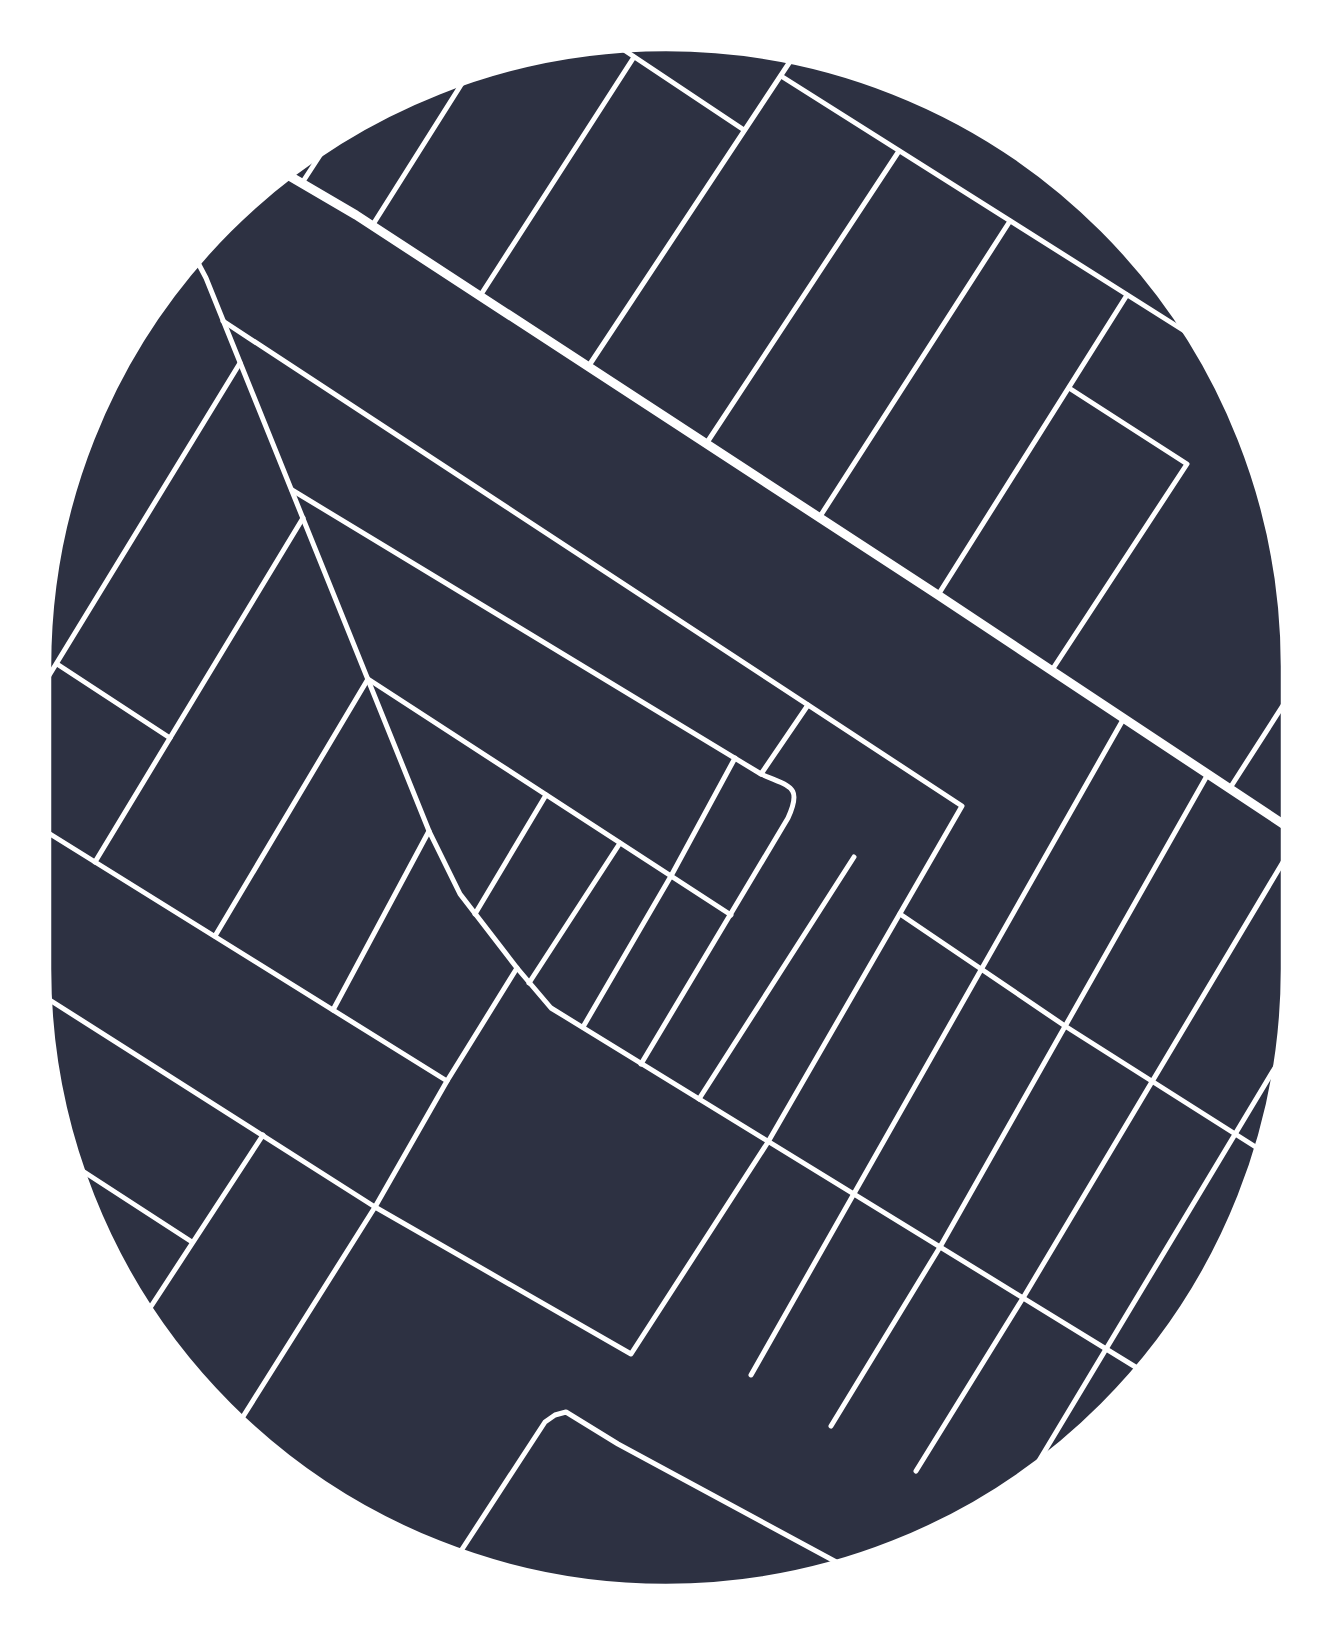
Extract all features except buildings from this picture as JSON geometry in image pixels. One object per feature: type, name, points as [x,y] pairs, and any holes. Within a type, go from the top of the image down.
[{"type":"street","points":[[625,51],[744,130]]},
{"type":"street","points":[[480,296],[634,57]]},
{"type":"street","points":[[588,367],[789,63]]},
{"type":"street","points":[[781,76],[1181,329]]},
{"type":"street","points":[[372,226],[460,86]]},
{"type":"street","points":[[706,444],[900,151]]},
{"type":"street","points":[[302,183],[318,158]]},
{"type":"street","points":[[291,177],[372,226],[480,296],[938,595],[1282,823]]},
{"type":"street","points":[[818,518],[1010,221]]},
{"type":"street","points":[[199,265],[429,831],[460,894],[529,983],[551,1008],[1136,1367]]},
{"type":"street","points":[[938,595],[1128,295]]},
{"type":"street","points":[[51,1001],[375,1207],[631,1354],[768,1142],[962,806],[223,321]]},
{"type":"street","points":[[50,675],[240,363]]},
{"type":"street","points":[[1052,670],[1187,464],[1068,388]]},
{"type":"street","points":[[291,489],[761,774],[790,788],[795,793],[795,802],[732,915],[642,1064]]},
{"type":"street","points":[[95,862],[303,518]]},
{"type":"street","points":[[57,664],[170,738]]},
{"type":"street","points":[[368,680],[732,915]]},
{"type":"street","points":[[215,936],[368,680]]},
{"type":"street","points":[[761,774],[808,705]]},
{"type":"street","points":[[1230,788],[1282,707]]},
{"type":"street","points":[[751,1375],[1124,718]]},
{"type":"street","points":[[583,1027],[671,876],[735,758]]},
{"type":"street","points":[[830,1426],[940,1247],[1208,774]]},
{"type":"street","points":[[475,914],[546,795]]},
{"type":"street","points":[[333,1010],[429,831]]},
{"type":"street","points":[[50,834],[447,1081]]},
{"type":"street","points":[[529,983],[620,843]]},
{"type":"street","points":[[699,1099],[854,857]]},
{"type":"street","points":[[916,1471],[1023,1298],[1282,864]]},
{"type":"street","points":[[900,914],[1065,1026],[1256,1146]]},
{"type":"street","points":[[243,1417],[375,1207],[447,1081],[517,968]]},
{"type":"street","points":[[1040,1458],[1273,1070]]},
{"type":"street","points":[[151,1306],[263,1135]]},
{"type":"street","points":[[85,1173],[192,1242]]},
{"type":"street","points":[[461,1550],[545,1422],[555,1415],[566,1412],[618,1444],[835,1561]]}]
